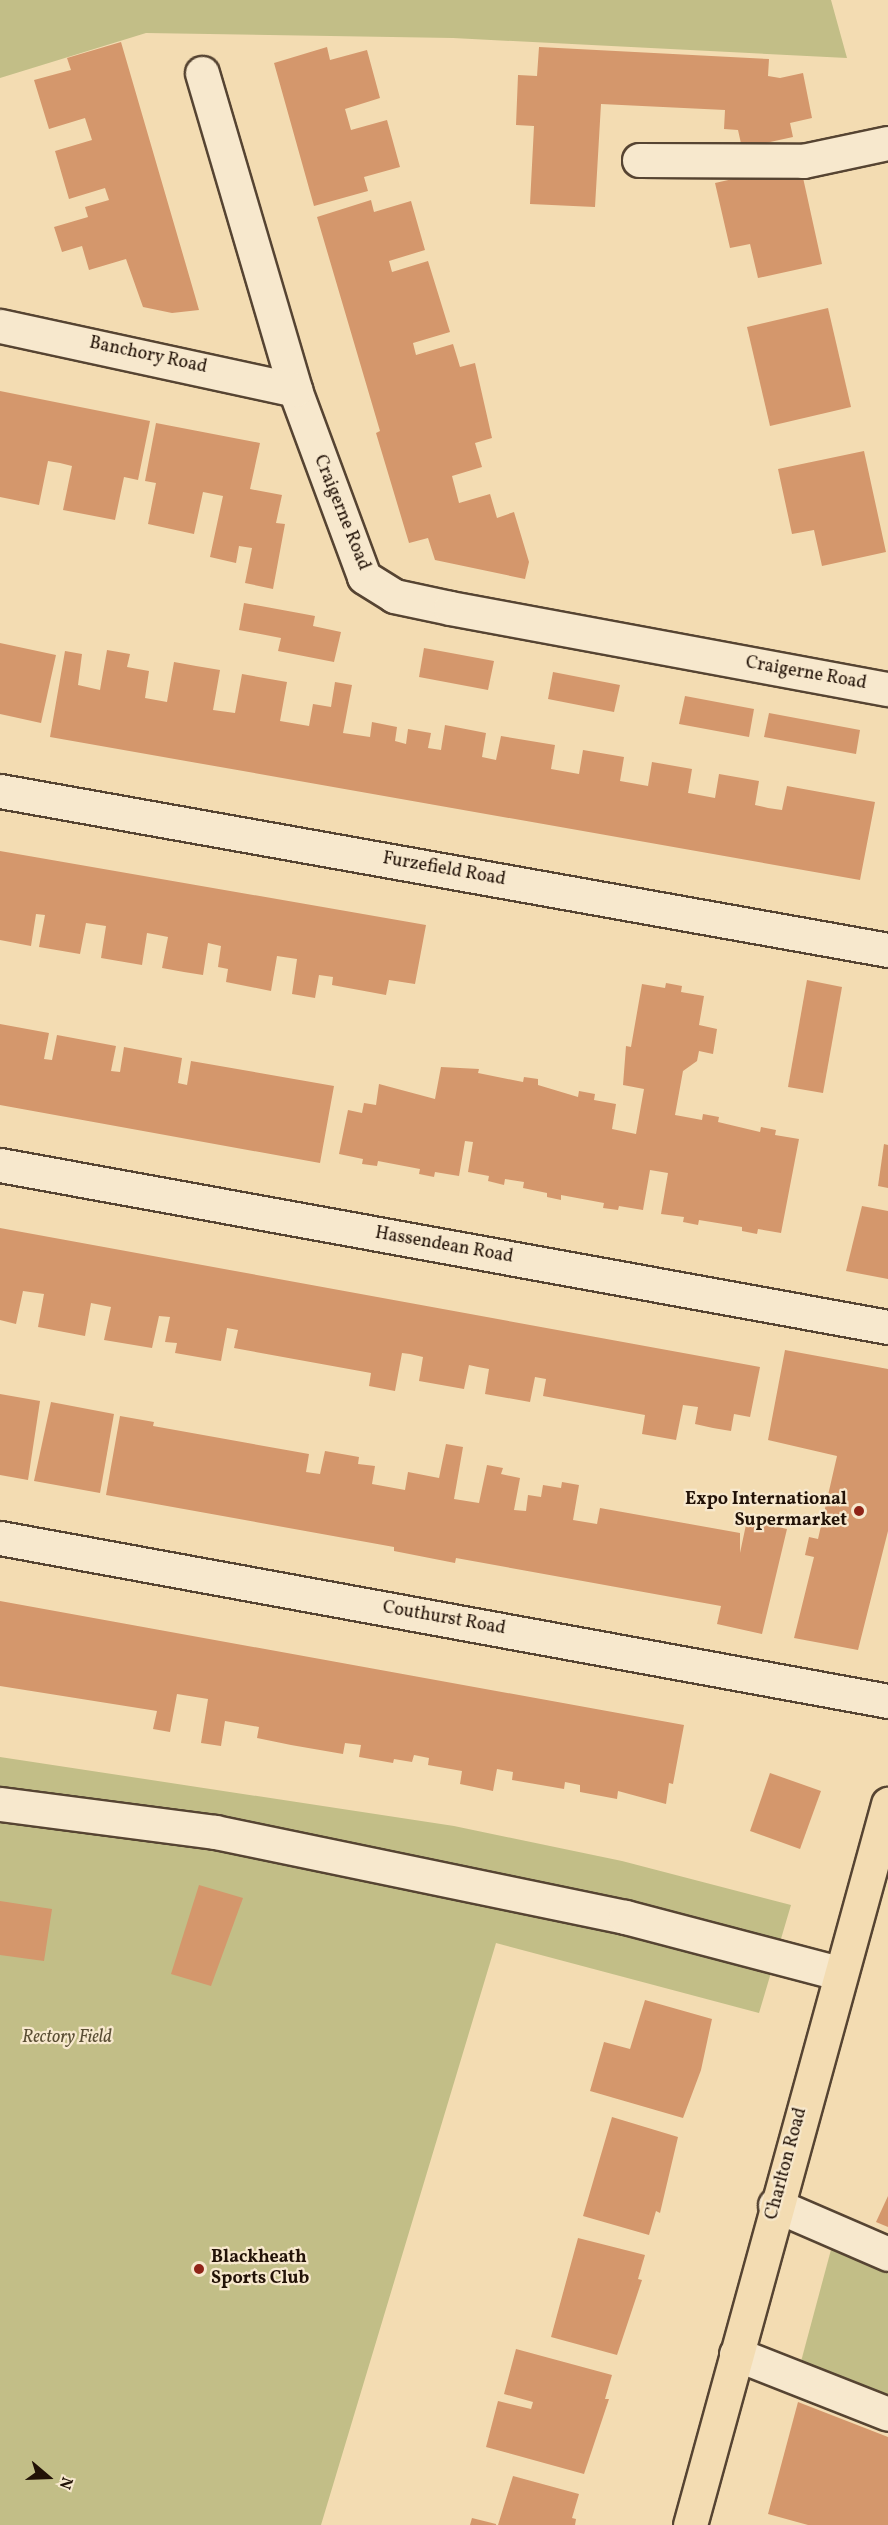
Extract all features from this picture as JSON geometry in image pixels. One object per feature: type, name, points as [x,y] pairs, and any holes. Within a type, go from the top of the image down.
[{"type":"main road","name":"Charlton Road","points":[[690,2525],[775,2205],[888,1804]]},
{"type":"street","name":"Craigerne Road","points":[[202,73],[295,390],[364,576],[394,596],[888,689]]},
{"type":"street","points":[[639,160],[803,161],[888,144]]},
{"type":"street","name":"Banchory Road","points":[[0,326],[295,390]]},
{"type":"street","name":"Furzefield Road","points":[[0,791],[888,950]]},
{"type":"street","name":"Hassendean Road","points":[[0,1165],[888,1327]]},
{"type":"street","name":"Couthurst Road","points":[[0,1538],[888,1701]]},
{"type":"street","points":[[0,1804],[215,1832],[625,1917],[839,1973]]},
{"type":"street","points":[[775,2205],[888,2254]]},
{"type":"street","points":[[736,2354],[888,2414]]},
{"type":"green space","points":[[0,0],[831,0],[847,58],[453,38],[146,33],[0,78]]},
{"type":"green space","name":"Blackheath Sports Club","points":[[0,1757],[454,1826],[622,1861],[791,1905],[759,2013],[496,1943],[321,2525],[0,2525]]},
{"type":"green space","points":[[832,2246],[888,2273],[888,2404],[799,2369]]},
{"type":"building","points":[[121,42],[199,310],[172,313],[143,307],[126,259],[89,270],[82,246],[62,252],[54,227],[88,217],[85,207],[109,200],[105,188],[69,199],[55,151],[92,140],[85,118],[49,129],[34,80],[71,70],[67,58]]},
{"type":"building","points":[[327,47],[330,60],[367,50],[380,98],[345,109],[351,130],[387,120],[400,167],[364,177],[368,191],[314,206],[274,63]]},
{"type":"building","points":[[539,47],[769,59],[768,76],[780,78],[803,73],[812,118],[790,123],[793,137],[742,148],[738,130],[724,129],[725,110],[601,104],[595,207],[530,204],[534,126],[516,125],[518,75],[537,76]]},
{"type":"building","points":[[800,164],[822,264],[758,278],[750,244],[730,248],[715,183]]},
{"type":"building","points":[[371,200],[374,212],[411,201],[425,250],[389,261],[392,272],[428,261],[450,332],[413,343],[416,355],[453,344],[460,367],[475,363],[492,438],[475,443],[482,467],[452,476],[459,503],[490,494],[497,518],[514,512],[529,562],[525,579],[435,560],[428,538],[409,543],[376,433],[380,431],[317,217]]},
{"type":"building","points":[[828,308],[851,407],[770,426],[747,327]]},
{"type":"building","points":[[0,391],[150,421],[138,480],[124,477],[115,520],[63,510],[72,466],[60,463],[48,461],[39,505],[0,497]]},
{"type":"building","points":[[156,423],[260,443],[250,489],[282,495],[276,523],[285,524],[273,589],[245,583],[252,548],[239,546],[236,563],[210,557],[223,496],[203,492],[194,534],[148,524],[156,483],[145,481]]},
{"type":"building","points":[[864,451],[886,552],[822,566],[814,530],[792,534],[778,469]]},
{"type":"building","points":[[244,603],[315,616],[313,626],[341,632],[334,662],[278,651],[281,638],[239,630]]},
{"type":"building","points":[[0,643],[56,655],[41,723],[0,714]]},
{"type":"building","points":[[424,648],[494,661],[488,690],[419,677]]},
{"type":"building","points":[[107,650],[130,654],[127,667],[149,671],[145,698],[167,702],[174,662],[220,670],[213,710],[235,713],[242,674],[287,682],[280,721],[309,726],[313,704],[331,707],[335,682],[352,685],[343,733],[370,737],[372,722],[397,727],[395,741],[406,744],[408,729],[431,733],[428,748],[441,750],[445,725],[486,733],[482,757],[496,760],[501,736],[555,745],[551,769],[579,774],[583,750],[624,757],[620,781],[648,786],[652,762],[692,769],[688,793],[715,798],[719,774],[759,781],[755,805],[768,808],[782,810],[787,786],[875,802],[860,880],[50,737],[65,651],[82,654],[78,685],[100,690]]},
{"type":"building","points":[[553,672],[620,685],[614,712],[548,699]]},
{"type":"building","points":[[685,696],[754,709],[749,737],[679,724]]},
{"type":"building","points":[[769,713],[860,730],[856,754],[764,737]]},
{"type":"building","points":[[0,851],[426,925],[415,984],[389,980],[386,995],[332,985],[333,977],[319,975],[315,998],[292,994],[297,959],[277,956],[271,991],[226,982],[228,969],[218,967],[221,946],[208,943],[203,975],[162,968],[168,937],[147,933],[142,965],[101,958],[106,926],[86,923],[80,954],[39,947],[45,915],[36,914],[31,946],[0,940]]},
{"type":"building","points":[[807,980],[842,987],[823,1093],[788,1087]]},
{"type":"building","points":[[666,983],[682,986],[681,992],[704,996],[699,1025],[717,1029],[713,1054],[699,1051],[697,1061],[683,1071],[675,1115],[702,1120],[703,1114],[719,1117],[718,1122],[760,1132],[761,1127],[776,1130],[775,1135],[799,1139],[781,1233],[758,1229],[757,1234],[742,1231],[742,1227],[699,1220],[698,1225],[683,1222],[684,1217],[661,1214],[668,1173],[650,1170],[643,1210],[619,1206],[618,1210],[603,1208],[604,1203],[561,1195],[561,1200],[547,1197],[547,1193],[523,1188],[524,1182],[505,1179],[504,1185],[488,1181],[489,1176],[468,1172],[473,1142],[465,1141],[459,1176],[435,1172],[434,1177],[419,1174],[420,1169],[378,1161],[377,1166],[362,1164],[363,1159],[339,1154],[348,1110],[362,1113],[364,1103],[376,1105],[379,1084],[435,1099],[441,1067],[479,1069],[478,1073],[523,1082],[524,1077],[538,1079],[538,1085],[578,1097],[579,1091],[595,1094],[594,1100],[616,1104],[612,1129],[636,1134],[644,1089],[623,1085],[626,1046],[631,1047],[642,984],[665,988]]},
{"type":"building","points":[[0,1024],[49,1033],[44,1059],[52,1060],[57,1035],[116,1046],[111,1071],[120,1072],[124,1047],[182,1058],[178,1083],[187,1085],[191,1061],[334,1086],[320,1163],[0,1105]]},
{"type":"building","points":[[884,1144],[888,1145],[888,1188],[878,1186]]},
{"type":"building","points":[[862,1206],[888,1211],[888,1279],[846,1271]]},
{"type":"building","points":[[0,1228],[760,1367],[750,1417],[734,1414],[731,1431],[713,1428],[695,1424],[698,1407],[683,1405],[676,1440],[642,1434],[645,1415],[543,1396],[546,1379],[535,1377],[530,1402],[485,1394],[489,1369],[469,1365],[464,1389],[419,1381],[423,1357],[410,1354],[402,1353],[395,1391],[369,1386],[371,1373],[234,1348],[238,1330],[227,1328],[221,1361],[175,1353],[177,1343],[165,1342],[170,1317],[159,1316],[152,1348],[104,1340],[111,1307],[91,1303],[85,1336],[38,1327],[44,1294],[23,1291],[16,1324],[0,1320]]},
{"type":"building","points":[[785,1350],[888,1369],[888,1531],[858,1650],[794,1638],[814,1557],[805,1555],[809,1537],[818,1539],[837,1456],[768,1440]]},
{"type":"building","points":[[0,1394],[40,1401],[28,1480],[0,1475]]},
{"type":"building","points":[[51,1402],[114,1414],[100,1493],[34,1481]]},
{"type":"building","points":[[120,1416],[154,1422],[153,1426],[309,1454],[306,1472],[320,1474],[325,1451],[359,1457],[358,1464],[375,1466],[372,1484],[405,1490],[408,1472],[439,1478],[446,1444],[463,1447],[454,1499],[479,1503],[487,1465],[503,1468],[501,1474],[520,1478],[514,1510],[526,1511],[528,1495],[541,1497],[543,1485],[561,1488],[562,1482],[579,1485],[573,1520],[597,1524],[600,1508],[740,1533],[740,1553],[747,1520],[787,1529],[762,1634],[717,1624],[721,1606],[456,1558],[455,1563],[394,1551],[394,1547],[106,1495]]},
{"type":"building","points":[[0,1601],[684,1725],[673,1784],[669,1783],[666,1804],[618,1791],[617,1799],[580,1792],[580,1785],[565,1782],[564,1789],[512,1780],[513,1772],[497,1769],[493,1791],[460,1784],[462,1771],[428,1765],[429,1758],[414,1755],[412,1762],[394,1759],[393,1763],[359,1757],[361,1745],[345,1743],[343,1754],[291,1745],[257,1738],[259,1727],[225,1721],[221,1746],[201,1743],[208,1699],[177,1694],[170,1732],[153,1729],[157,1711],[0,1686]]},
{"type":"building","points":[[770,1773],[821,1791],[800,1849],[750,1831]]},
{"type":"building","points":[[199,1885],[243,1898],[211,1986],[171,1974]]},
{"type":"building","points":[[0,1901],[52,1909],[44,1961],[0,1955]]},
{"type":"building","points":[[645,2000],[712,2019],[701,2070],[683,2118],[590,2091],[604,2042],[630,2049]]},
{"type":"building","points":[[612,2117],[678,2137],[660,2213],[656,2211],[649,2235],[583,2216]]},
{"type":"building","points":[[888,2196],[888,2227],[876,2222]]},
{"type":"building","points":[[578,2238],[645,2255],[638,2279],[642,2280],[617,2355],[551,2337]]},
{"type":"building","points":[[516,2349],[612,2375],[605,2399],[609,2399],[584,2474],[486,2447],[498,2401],[531,2409],[533,2402],[504,2394]]},
{"type":"building","points":[[798,2402],[888,2437],[888,2525],[808,2525],[768,2514]]},
{"type":"building","points":[[513,2476],[579,2494],[572,2518],[576,2519],[575,2525],[498,2525]]},
{"type":"building","points":[[472,2518],[496,2524],[496,2525],[470,2525]]},
{"type":"place","name":"Expo International Supermarket","points":[[859,1511]]},
{"type":"place","name":"Blackheath Sports Club","points":[[199,2269]]},
{"type":"park label","name":"Rectory Field","points":[[67,2038]]}]
